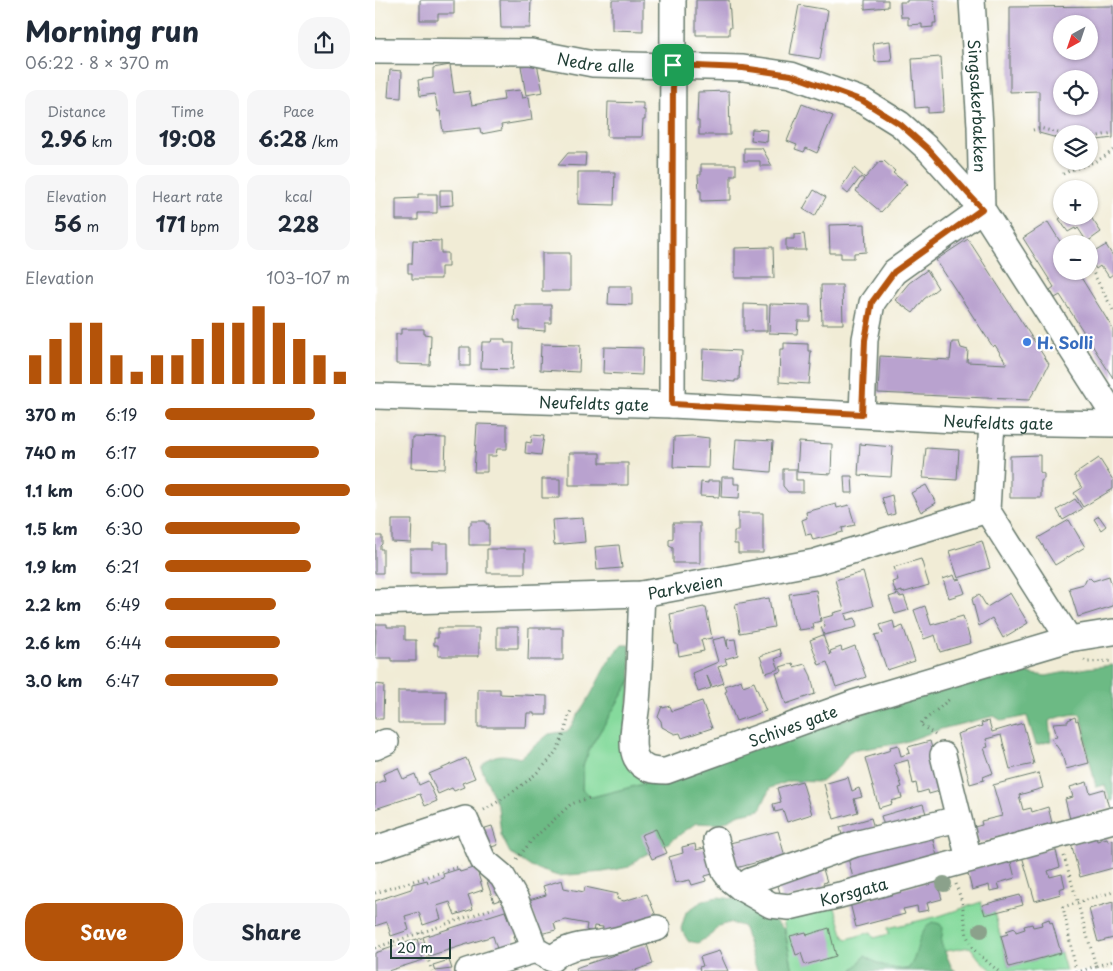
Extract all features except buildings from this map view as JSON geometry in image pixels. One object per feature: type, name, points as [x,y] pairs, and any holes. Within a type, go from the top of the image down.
[{"type":"street","points":[[672,404],[673,0]]},
{"type":"street","name":"Singsakerbakken","points":[[972,0],[980,126],[982,209]]},
{"type":"street","name":"Nedre alle","points":[[375,51],[531,52],[593,64],[743,68],[791,75],[863,101],[900,124],[928,149],[982,209]]},
{"type":"street","points":[[862,414],[865,340],[872,302],[894,272],[982,209],[1113,414]]},
{"type":"street","name":"Neufeldts gate","points":[[375,396],[672,404],[993,422],[1113,424]]},
{"type":"street","points":[[993,422],[987,510],[1069,639]]},
{"type":"street","name":"Parkveien","points":[[375,602],[641,594],[815,562],[987,510]]},
{"type":"street","name":"Schives gate","points":[[641,594],[637,701],[633,746],[634,754],[643,766],[657,771],[666,771],[854,703],[1069,639],[1113,632]]},
{"type":"street","points":[[943,755],[958,819],[959,862]]},
{"type":"street","points":[[375,849],[465,819],[483,860],[502,876],[549,960]]},
{"type":"street","points":[[741,888],[750,881],[855,844],[958,819]]},
{"type":"street","name":"Korsgata","points":[[716,840],[725,872],[741,888],[771,905],[789,907],[841,896],[1113,820]]},
{"type":"street","points":[[468,971],[549,960],[571,946],[611,941],[657,928]]},
{"type":"path","points":[[1033,130],[1040,128],[1053,132]]},
{"type":"path","points":[[1098,136],[1113,134]]},
{"type":"path","points":[[1063,174],[1072,169],[1098,162],[1113,150]]},
{"type":"path","points":[[1097,280],[1113,310]]},
{"type":"path","points":[[465,819],[514,790],[554,754],[571,710]]},
{"type":"path","points":[[502,876],[532,840],[571,804],[592,797]]},
{"type":"path","points":[[1059,835],[1096,966]]},
{"type":"path","points":[[375,893],[483,860]]},
{"type":"path","points":[[959,862],[961,902],[967,936],[973,950],[998,971]]},
{"type":"path","points":[[1076,971],[1063,907],[1113,892]]},
{"type":"path","points":[[375,948],[516,900]]},
{"type":"path","points":[[419,933],[433,971]]},
{"type":"path","points":[[1081,971],[1113,961]]},
{"type":"green space","points":[[622,645],[630,645],[631,680],[590,748],[583,766],[582,790],[592,797],[659,780],[999,669],[1046,676],[1113,665],[1113,801],[1110,801],[1105,785],[1096,787],[1080,714],[1064,716],[1049,721],[1051,741],[1036,745],[1027,716],[1002,721],[994,716],[941,729],[902,743],[850,751],[840,766],[821,782],[790,781],[770,788],[760,810],[740,814],[720,824],[696,823],[668,843],[641,857],[629,867],[603,872],[558,876],[531,867],[510,853],[501,835],[498,807],[481,767],[485,762],[499,755],[520,758],[549,734],[568,731],[589,698],[607,663]]},
{"type":"green space","points":[[631,680],[624,737],[659,780],[592,797],[582,790],[583,766],[590,748]]},
{"type":"green space","points":[[718,897],[742,900],[767,914],[784,929],[793,971],[758,971],[743,926],[729,923],[718,926],[712,934],[698,943],[688,941],[681,929],[686,912],[704,900]]},
{"type":"green space","points":[[981,902],[985,915],[994,912],[1009,967],[1061,953],[1066,971],[993,971],[980,960],[970,947],[916,956],[915,961],[908,969],[886,966],[865,956],[852,971],[793,971],[783,919],[827,906],[835,908],[844,937],[847,939],[871,932],[874,938],[889,934],[888,928],[939,916]]},
{"type":"green space","points":[[933,922],[940,924],[943,928],[941,943],[952,968],[956,971],[852,971],[865,956],[886,966],[908,969],[914,960],[921,935]]},
{"type":"place","name":"H. Solli","points":[[1027,342]]},
{"type":"route","points":[[673,65],[743,68],[791,75],[863,101],[900,124],[928,149],[982,209],[894,272],[872,302],[865,340],[862,414],[672,404],[673,65]]}]
